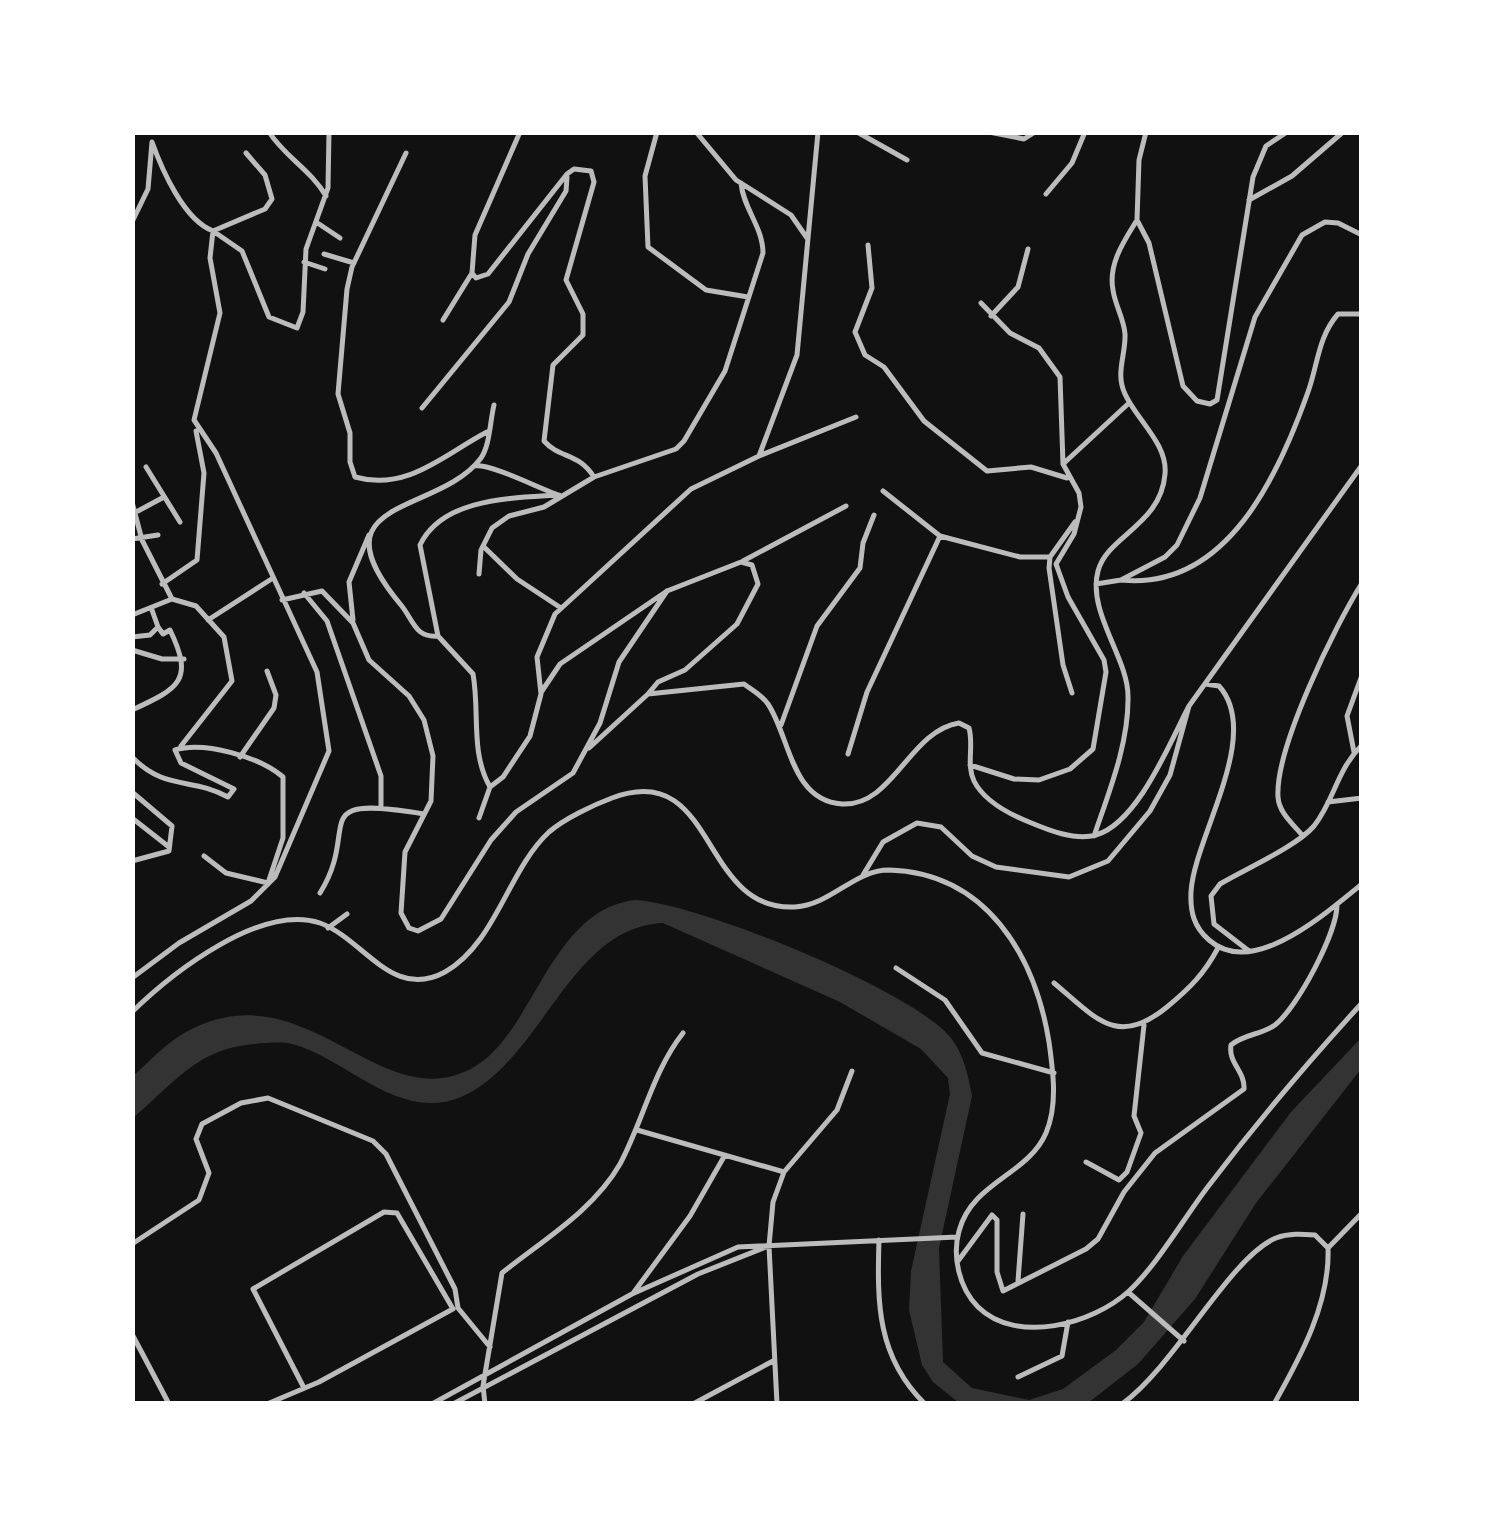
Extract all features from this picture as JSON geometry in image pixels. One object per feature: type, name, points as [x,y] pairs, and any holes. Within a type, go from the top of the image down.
[{"type":"street","points":[[132,222],[148,189],[151,132]]},
{"type":"street","points":[[269,132],[279,147],[310,170],[326,196]]},
{"type":"street","points":[[152,142],[176,191],[200,223],[242,252],[269,318],[291,330],[296,328],[303,312],[304,262],[326,196],[328,132]]},
{"type":"street","points":[[443,320],[472,274],[475,234],[520,132]]},
{"type":"street","points":[[658,132],[644,176],[648,247],[706,290],[748,298]]},
{"type":"street","points":[[696,132],[741,183],[791,216],[809,240]]},
{"type":"street","points":[[759,456],[797,355],[818,132]]},
{"type":"street","points":[[856,132],[907,160]]},
{"type":"street","points":[[989,132],[1024,139],[1035,132]]},
{"type":"street","points":[[1046,194],[1072,163],[1086,132]]},
{"type":"street","points":[[1094,836],[1116,770],[1129,694],[1096,584],[1104,556],[1142,524],[1161,492],[1166,472],[1162,452],[1129,403],[1119,372],[1125,331],[1112,288],[1117,258],[1137,220],[1139,160],[1146,132]]},
{"type":"street","points":[[1137,220],[1149,243],[1183,386],[1196,402],[1210,404],[1220,394],[1249,200],[1259,158],[1266,146],[1287,132]]},
{"type":"street","points":[[1249,200],[1292,176],[1343,132]]},
{"type":"street","points":[[406,153],[354,263],[347,290],[338,394],[350,432],[350,462],[355,477],[366,480],[434,467],[487,432]]},
{"type":"street","points":[[213,231],[265,208],[272,199],[264,175],[246,154]]},
{"type":"street","points":[[472,274],[476,278],[488,274],[567,174],[582,168],[594,176],[566,280],[584,327],[583,335],[553,364],[544,441],[552,449],[582,459],[594,477]]},
{"type":"street","points":[[422,408],[510,302],[528,254],[566,191],[567,174]]},
{"type":"street","points":[[479,574],[483,546],[492,528],[509,516],[544,507],[594,477],[676,449],[684,442],[724,371],[763,253],[763,238],[742,195],[741,183]]},
{"type":"street","points":[[1121,580],[1165,557],[1190,520],[1255,318],[1302,235],[1325,222],[1338,223],[1362,235]]},
{"type":"street","points":[[319,224],[340,238]]},
{"type":"street","points":[[162,584],[198,560],[204,474],[196,428],[220,313],[210,258],[213,231]]},
{"type":"street","points":[[868,245],[872,288],[855,332],[865,355],[884,367],[924,421],[987,472],[1031,467],[1067,478]]},
{"type":"street","points":[[992,316],[1018,287],[1028,249]]},
{"type":"street","points":[[324,254],[354,263]]},
{"type":"street","points":[[304,262],[326,269]]},
{"type":"street","points":[[970,764],[1014,780],[1038,780],[1070,769],[1094,749],[1106,672],[1104,660],[1068,597],[1056,564],[1074,534],[1079,493],[1067,478],[1063,464],[1060,377],[1039,348],[1010,333],[981,303]]},
{"type":"street","points":[[1096,584],[1166,576],[1204,561],[1226,541],[1287,450],[1321,338],[1338,314],[1362,314]]},
{"type":"street","points":[[1063,464],[1129,403]]},
{"type":"street","points":[[494,405],[486,447],[472,466],[456,482],[383,516],[370,533],[349,582],[353,623],[369,660],[408,696],[424,720],[434,775],[431,801],[406,852],[401,913],[409,928],[418,931],[442,919],[491,840],[516,812],[573,774],[600,723],[619,662],[667,590]]},
{"type":"street","points":[[541,694],[537,658],[561,608],[691,489],[759,456],[856,418]]},
{"type":"street","points":[[132,978],[179,943],[251,900],[268,883],[290,850],[330,751],[324,693],[216,454],[196,428]]},
{"type":"street","points":[[472,466],[492,465],[516,481],[559,495]]},
{"type":"street","points":[[648,694],[744,684],[764,698],[803,781],[814,794],[829,802],[856,804],[873,796],[934,731],[948,725],[969,728],[974,782],[1004,810],[1071,836],[1094,836],[1120,820],[1151,780],[1189,706],[1362,465]]},
{"type":"street","points":[[146,467],[180,522]]},
{"type":"street","points":[[883,491],[940,536],[1020,556],[1050,557]]},
{"type":"street","points":[[490,787],[482,774],[474,722],[473,674],[438,636],[434,599],[421,562],[425,535],[444,518],[482,504],[508,497],[559,495]]},
{"type":"street","points":[[138,511],[164,497]]},
{"type":"street","points":[[132,502],[162,584],[172,598],[196,606],[230,650],[232,681],[179,749]]},
{"type":"street","points":[[479,818],[490,787],[503,776],[530,736],[541,694],[560,664],[667,590],[740,562],[846,506]]},
{"type":"street","points":[[780,728],[817,626],[860,568],[862,543],[874,515]]},
{"type":"street","points":[[1072,693],[1063,665],[1050,557],[1076,521]]},
{"type":"street","points":[[370,533],[369,551],[392,594],[416,630],[426,637],[438,636]]},
{"type":"street","points":[[132,539],[158,536]]},
{"type":"street","points":[[848,754],[867,692],[940,536]]},
{"type":"street","points":[[483,546],[517,579],[561,608]]},
{"type":"street","points":[[584,753],[658,682],[685,670],[698,654],[737,624],[758,584],[752,565],[740,562]]},
{"type":"street","points":[[208,620],[272,578]]},
{"type":"street","points":[[1302,835],[1282,812],[1279,778],[1302,706],[1362,583]]},
{"type":"street","points":[[282,600],[322,591],[353,623]]},
{"type":"street","points":[[304,593],[326,621],[381,776],[381,807]]},
{"type":"street","points":[[132,615],[152,610],[172,598]]},
{"type":"street","points":[[132,710],[171,688],[184,672],[184,659],[170,630],[163,634],[152,610]]},
{"type":"street","points":[[133,638],[150,635],[158,627]]},
{"type":"street","points":[[132,650],[162,660],[184,659]]},
{"type":"street","points":[[240,757],[274,708],[276,695],[268,671]]},
{"type":"street","points":[[1354,752],[1347,716],[1362,674]]},
{"type":"street","points":[[1205,684],[1219,686],[1228,696],[1232,714],[1221,796],[1191,890],[1198,929],[1218,948],[1233,955],[1251,952],[1276,943],[1362,884]]},
{"type":"street","points":[[861,878],[883,842],[917,823],[940,827],[972,856],[996,867],[1069,877],[1090,872],[1108,861],[1150,811],[1170,775],[1189,706]]},
{"type":"street","points":[[1251,952],[1214,924],[1212,896],[1220,884],[1312,828],[1328,802],[1338,772],[1362,745]]},
{"type":"street","points":[[132,757],[163,781],[232,795],[234,789],[181,763],[174,750],[240,757],[271,767],[285,782],[284,838],[268,883]]},
{"type":"street","points":[[132,792],[172,826],[170,848],[160,856],[132,861]]},
{"type":"street","points":[[132,1012],[174,977],[257,927],[301,920],[328,928],[400,978],[438,975],[472,946],[546,834],[612,798],[630,793],[663,794],[680,802],[699,824],[724,872],[747,894],[782,908],[827,900],[876,870],[945,884],[998,920],[1018,944],[1043,1009],[1054,1073],[1047,1131],[1036,1150],[978,1194],[965,1213],[957,1237],[965,1290],[980,1309],[998,1321],[1026,1327],[1068,1322],[1128,1292],[1274,1100],[1362,1003]]},
{"type":"street","points":[[1328,802],[1362,798]]},
{"type":"street","points":[[320,893],[330,873],[337,827],[343,818],[364,805],[424,814]]},
{"type":"street","points":[[132,818],[170,848]]},
{"type":"street","points":[[204,856],[226,873],[268,883]]},
{"type":"street","points":[[958,1261],[992,1215],[997,1220],[1002,1291],[1086,1249],[1098,1239],[1124,1192],[1155,1153],[1197,1119],[1240,1094],[1244,1082],[1232,1060],[1231,1045],[1266,1032],[1293,1005],[1331,934],[1336,905]]},
{"type":"street","points":[[328,928],[346,914]]},
{"type":"street","points":[[1054,983],[1108,1024],[1123,1029],[1144,1026],[1201,980],[1218,948]]},
{"type":"street","points":[[896,968],[945,1000],[982,1053],[1054,1073]]},
{"type":"street","points":[[1086,1162],[1120,1180],[1127,1172],[1141,1133],[1134,1116],[1144,1026]]},
{"type":"street","points":[[485,1404],[483,1386],[502,1273],[595,1196],[618,1167],[669,1050],[683,1033]]},
{"type":"street","points":[[777,1404],[768,1246],[774,1202],[784,1172],[836,1110],[852,1072]]},
{"type":"street","points":[[132,1244],[199,1200],[209,1173],[196,1139],[202,1124],[242,1103],[278,1100],[379,1145],[454,1289],[455,1309]]},
{"type":"street","points":[[636,1130],[784,1172]]},
{"type":"street","points":[[632,1294],[690,1216],[725,1155]]},
{"type":"street","points":[[304,1388],[253,1289],[384,1212],[397,1213],[455,1309],[490,1346]]},
{"type":"street","points":[[1328,1248],[1362,1213]]},
{"type":"street","points":[[1018,1282],[1023,1214]]},
{"type":"street","points":[[1122,1404],[1157,1376],[1226,1286],[1274,1239],[1315,1235],[1328,1248],[1329,1278],[1319,1311],[1274,1404]]},
{"type":"street","points":[[432,1404],[632,1294],[710,1257],[745,1246],[957,1237]]},
{"type":"street","points":[[879,1240],[877,1298],[886,1347],[895,1368],[924,1404]]},
{"type":"street","points":[[453,1404],[698,1274],[768,1246]]},
{"type":"street","points":[[1128,1292],[1184,1342]]},
{"type":"street","points":[[267,1404],[455,1309]]},
{"type":"street","points":[[1018,1377],[1062,1356],[1068,1322]]},
{"type":"street","points":[[132,1334],[169,1404]]},
{"type":"street","points":[[693,1404],[773,1361]]},
{"type":"shaded area","points":[[635,900],[704,916],[802,952],[894,997],[951,1038],[962,1058],[972,1096],[939,1248],[943,1362],[972,1388],[1029,1400],[1063,1389],[1116,1350],[1144,1322],[1183,1256],[1291,1112],[1361,1038],[1361,1069],[1256,1203],[1195,1299],[1138,1364],[1088,1403],[959,1403],[933,1382],[922,1365],[909,1310],[911,1271],[950,1094],[948,1078],[921,1049],[840,1002],[663,923],[631,930],[603,947],[579,971],[514,1056],[489,1080],[461,1097],[438,1103],[416,1102],[374,1086],[312,1051],[292,1044],[268,1043],[211,1055],[133,1118],[133,1076],[179,1036],[229,1017],[268,1017],[305,1028],[406,1075],[440,1078],[474,1067],[513,1028],[545,974],[582,926],[606,909]]}]
